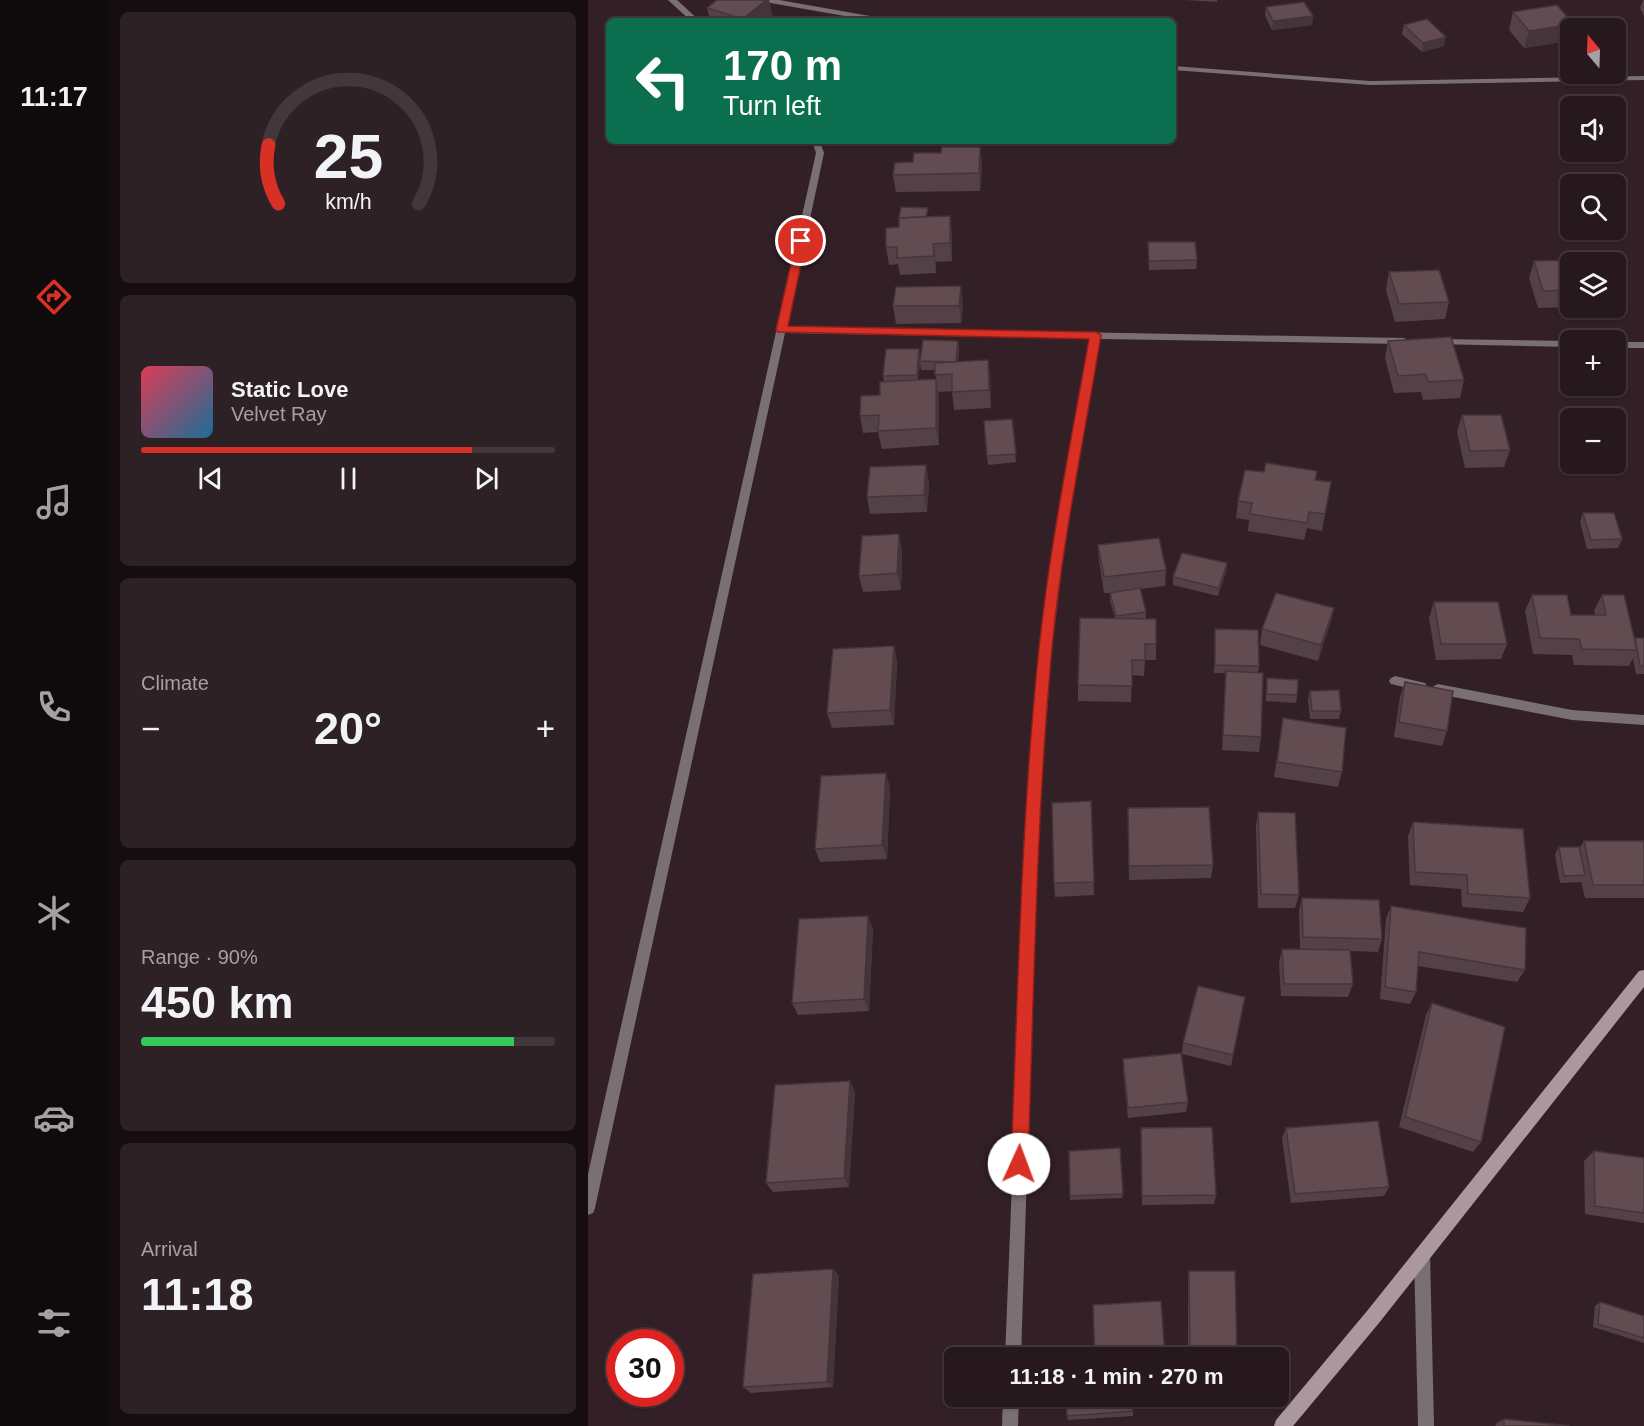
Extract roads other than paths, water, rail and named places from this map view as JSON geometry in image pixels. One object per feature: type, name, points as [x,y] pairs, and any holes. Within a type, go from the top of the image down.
[{"type":"main road","points":[[1282,1426],[1373,1317],[1644,976]]},
{"type":"street","points":[[672,0],[693,18]]},
{"type":"street","points":[[765,0],[870,18]]},
{"type":"street","points":[[1176,68],[1370,83],[1644,78]]},
{"type":"street","points":[[588,1208],[782,330],[820,153],[817,144]]},
{"type":"street","points":[[782,330],[1416,341]]},
{"type":"street","points":[[1012,1347],[1032,831],[1046,647],[1060,544],[1096,335]]},
{"type":"street","points":[[1428,341],[1560,344]]},
{"type":"street","points":[[1626,345],[1644,345]]},
{"type":"street","points":[[1395,681],[1572,715],[1644,720]]},
{"type":"street","points":[[1422,1253],[1426,1426]]},
{"type":"street","points":[[1010,1426],[1011,1407]]}]
